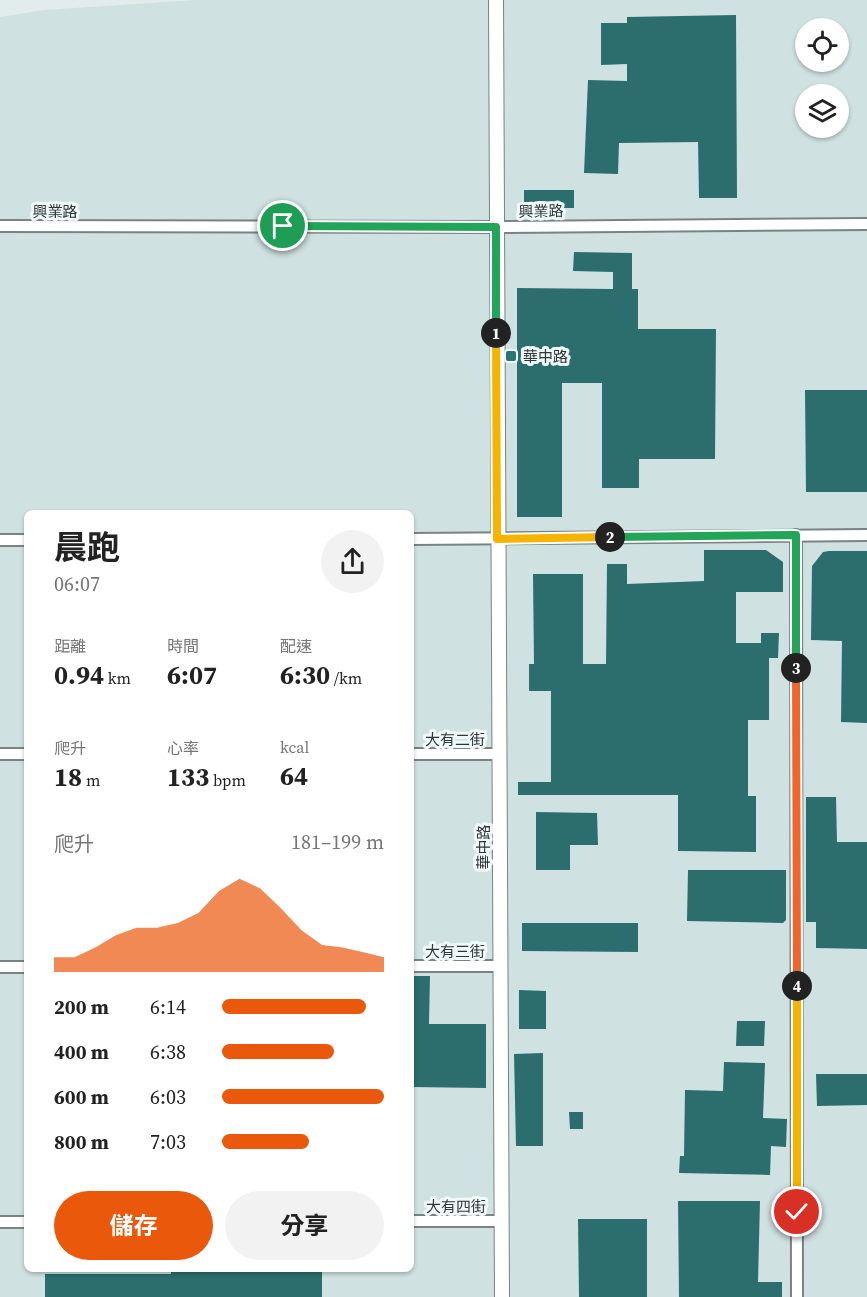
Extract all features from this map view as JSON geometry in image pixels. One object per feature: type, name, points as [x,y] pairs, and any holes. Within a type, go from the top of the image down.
[{"type":"street","name":"華中路","points":[[496,0],[502,1297]]},
{"type":"street","name":"興業路","points":[[0,226],[496,227],[867,224]]},
{"type":"street","points":[[796,535],[797,1297]]},
{"type":"street","points":[[414,539],[867,535]]},
{"type":"street","points":[[0,540],[24,540]]},
{"type":"street","points":[[0,754],[24,754]]},
{"type":"street","name":"大有二街","points":[[414,754],[499,754]]},
{"type":"street","name":"大有三街","points":[[414,966],[500,966]]},
{"type":"street","points":[[0,967],[24,967]]},
{"type":"street","name":"大有四街","points":[[414,1221],[501,1221]]},
{"type":"street","points":[[0,1222],[24,1222]]},
{"type":"shaded area","points":[[195,0],[867,0],[867,1297],[0,1297],[0,17],[44,10]]},
{"type":"building","points":[[736,15],[737,198],[699,198],[698,142],[619,143],[618,174],[584,173],[588,80],[627,81],[627,64],[601,65],[601,23],[627,23],[627,17]]},
{"type":"building","points":[[524,190],[574,190],[574,208],[524,208]]},
{"type":"building","points":[[574,252],[632,253],[632,289],[638,289],[638,329],[716,329],[715,459],[639,459],[639,488],[602,488],[602,383],[562,383],[562,517],[517,517],[517,288],[613,289],[613,272],[573,271]]},
{"type":"building","points":[[805,390],[867,390],[867,492],[806,492]]},
{"type":"building","points":[[704,550],[766,550],[783,562],[783,592],[736,592],[736,643],[761,643],[761,633],[779,633],[778,658],[769,658],[769,720],[748,720],[748,796],[756,796],[756,852],[678,851],[678,795],[518,795],[518,782],[551,782],[551,691],[529,691],[529,664],[534,664],[533,574],[583,574],[583,664],[606,664],[607,564],[627,564],[627,584],[704,581]]},
{"type":"building","points":[[867,551],[867,723],[841,722],[842,641],[811,640],[812,566],[823,552]]},
{"type":"building","points":[[806,797],[836,797],[837,842],[867,842],[867,949],[816,948],[816,922],[806,922]]},
{"type":"building","points":[[536,812],[597,813],[598,845],[570,845],[570,870],[536,870]]},
{"type":"building","points":[[688,870],[786,870],[786,920],[783,923],[687,921]]},
{"type":"building","points":[[522,923],[638,923],[638,952],[522,951]]},
{"type":"building","points":[[414,976],[430,976],[429,1024],[486,1024],[486,1088],[414,1087]]},
{"type":"building","points":[[519,990],[546,991],[546,1029],[519,1029]]},
{"type":"building","points":[[737,1021],[765,1021],[764,1046],[736,1046]]},
{"type":"building","points":[[543,1053],[543,1146],[516,1146],[514,1054]]},
{"type":"building","points":[[724,1062],[765,1063],[763,1118],[787,1119],[786,1147],[771,1146],[770,1175],[679,1173],[680,1156],[684,1156],[685,1090],[723,1091]]},
{"type":"building","points":[[816,1074],[867,1074],[867,1105],[817,1106]]},
{"type":"building","points":[[569,1112],[583,1112],[583,1129],[570,1129]]},
{"type":"building","points":[[776,1199],[789,1200],[788,1225],[776,1225]]},
{"type":"building","points":[[678,1201],[760,1201],[758,1282],[782,1282],[782,1297],[679,1297]]},
{"type":"building","points":[[578,1219],[647,1219],[647,1297],[579,1297]]},
{"type":"building","points":[[171,1272],[322,1272],[322,1297],[45,1297],[45,1274],[171,1274]]},
{"type":"place","name":"華中路","points":[[511,356]]},
{"type":"route","points":[[283,226],[496,227],[497,539],[796,535],[797,1212]]}]
